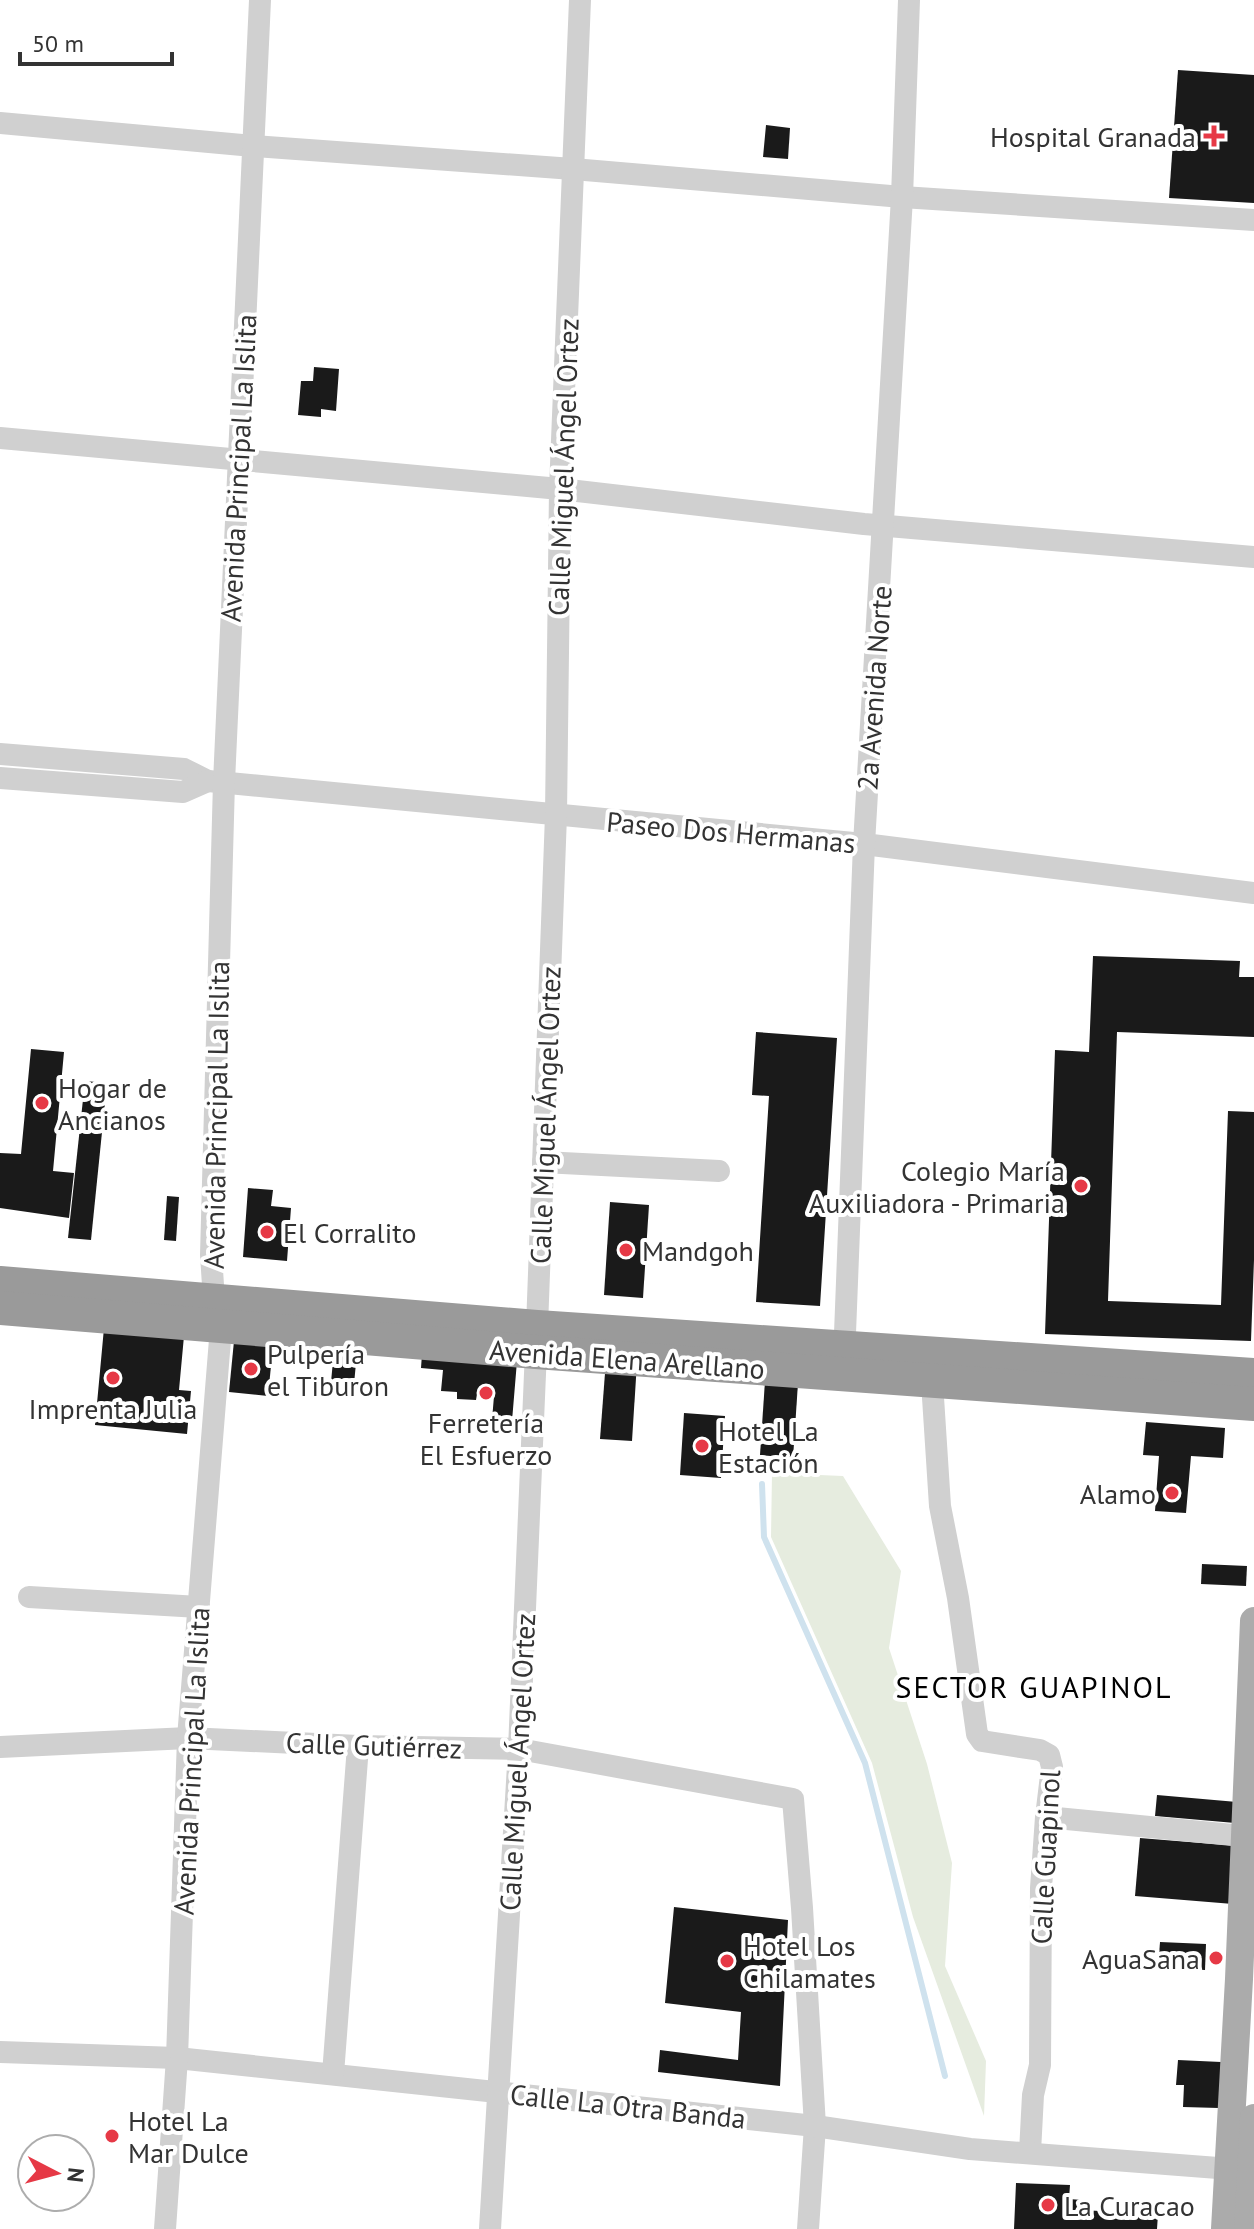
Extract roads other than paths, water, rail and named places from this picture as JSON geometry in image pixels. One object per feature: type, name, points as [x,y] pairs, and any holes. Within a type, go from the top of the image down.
[{"type":"highway","name":"Avenida Elena Arellano","points":[[0,1283],[218,1314]]},
{"type":"highway","name":"Avenida Elena Arellano","points":[[0,1308],[218,1314],[536,1340],[1014,1373],[1254,1375]]},
{"type":"highway","name":"Avenida Elena Arellano","points":[[843,1362],[932,1382],[1014,1373],[1254,1404]]},
{"type":"main road","points":[[1248,2229],[1244,2170],[1254,1621]]},
{"type":"main road","points":[[1225,2229],[1244,2170],[1254,2118]]},
{"type":"street","name":"Avenida Principal La Islita","points":[[165,2229],[177,2058],[188,1738],[218,1314],[211,1255],[216,782],[238,460],[260,0]]},
{"type":"street","name":"Calle Miguel Ángel Ortez","points":[[490,2229],[519,1749],[536,1340],[556,815],[560,489],[580,0]]},
{"type":"street","name":"2a Avenida Norte","points":[[843,1362],[864,844],[902,197],[909,0]]},
{"type":"street","points":[[0,123],[902,197],[1254,220]]},
{"type":"street","points":[[0,438],[560,489],[884,526],[1254,557]]},
{"type":"street","name":"Paseo Dos Hermanas","points":[[0,754],[184,769],[216,782],[864,844],[1254,893]]},
{"type":"street","name":"Paseo Dos Hermanas","points":[[0,778],[183,792],[216,782]]},
{"type":"street","points":[[543,1162],[719,1171]]},
{"type":"street","name":"Calle Guapinol","points":[[932,1382],[940,1506],[958,1598],[977,1734],[982,1741],[1040,1750],[1049,1755],[1052,1767],[1041,1888],[1040,2065],[1033,2095],[1030,2152]]},
{"type":"street","points":[[29,1597],[199,1607]]},
{"type":"street","name":"Calle Gutiérrez","points":[[0,1747],[188,1738],[519,1749],[793,1799],[815,2126]]},
{"type":"street","points":[[333,2074],[358,1746]]},
{"type":"street","points":[[1046,1817],[1250,1836]]},
{"type":"street","name":"Calle La Otra Banda","points":[[0,2052],[177,2058],[815,2126],[970,2149],[1244,2170]]},
{"type":"street","points":[[808,2229],[815,2126]]},
{"type":"waterway","points":[[762,1484],[764,1537],[865,1763],[945,2076]]},
{"type":"place","name":"Hospital Granada","points":[[1214,136]]},
{"type":"place","name":"Hogar de Ancianos","points":[[42,1103]]},
{"type":"place","name":"Colegio María Auxiliadora - Primaria","points":[[1081,1186]]},
{"type":"place","name":"El Corralito","points":[[267,1232]]},
{"type":"place","name":"Mandgoh","points":[[626,1250]]},
{"type":"place","name":"Pulpería el Tiburon","points":[[251,1369]]},
{"type":"place","name":"Imprenta Julia","points":[[113,1378]]},
{"type":"place","name":"Ferretería El Esfuerzo","points":[[486,1393]]},
{"type":"place","name":"Hotel La Estación","points":[[702,1446]]},
{"type":"place","name":"Alamo","points":[[1172,1493]]},
{"type":"place","name":"AguaSana","points":[[1216,1958]]},
{"type":"place","name":"Hotel Los Chilamates","points":[[727,1961]]},
{"type":"place","name":"Hotel La Mar Dulce","points":[[112,2136]]},
{"type":"place","name":"La Curacao","points":[[1048,2205]]},
{"type":"district","name":"SECTOR GUAPINOL","points":[[1034,1686]]}]
